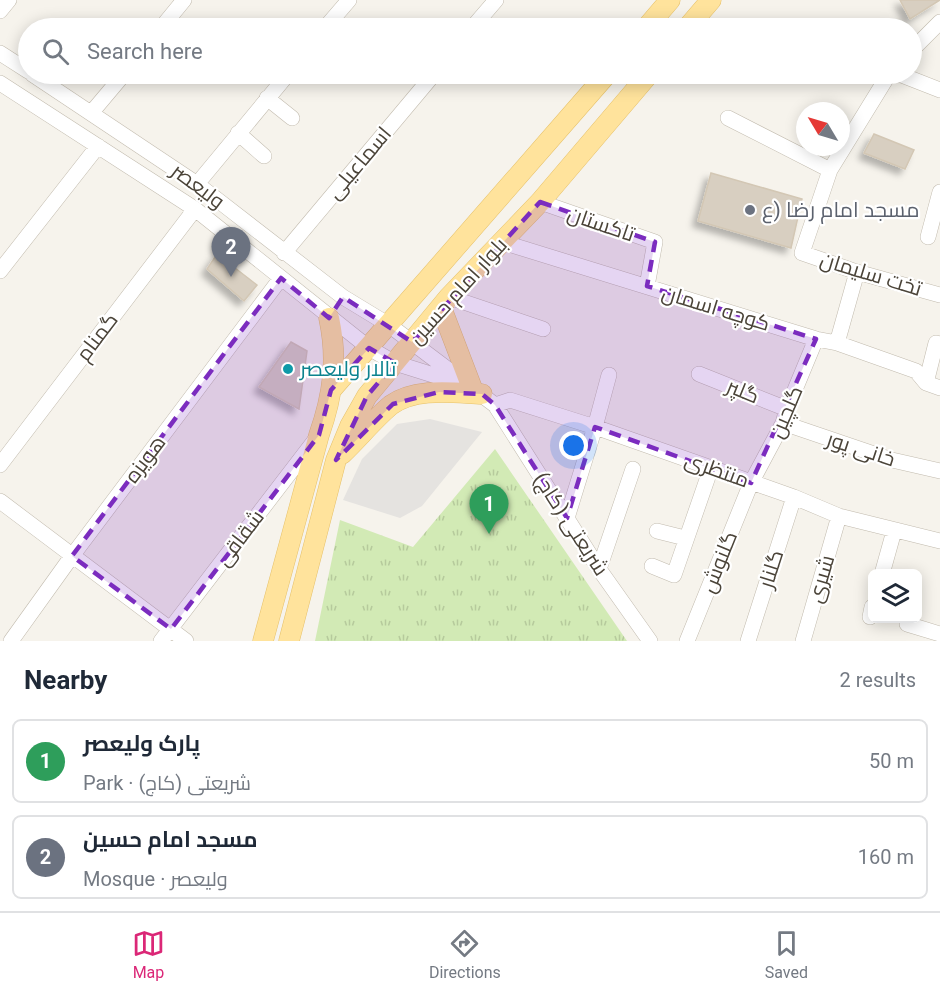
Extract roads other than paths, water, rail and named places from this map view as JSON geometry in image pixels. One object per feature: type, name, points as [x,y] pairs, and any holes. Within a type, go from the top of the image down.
[{"type":"main road","points":[[654,18],[670,0]]},
{"type":"main road","points":[[696,18],[711,0]]},
{"type":"main road","name":"بلوار امام حسین","points":[[263,641],[319,435],[330,404],[331,390],[598,84]]},
{"type":"main road","name":"بلوار امام حسین","points":[[289,641],[336,460],[350,426],[367,396],[445,302],[540,202],[640,84]]},
{"type":"main road","points":[[336,460],[393,404],[413,396],[439,392],[483,395],[445,302]]},
{"type":"main road","points":[[329,318],[335,360],[331,390]]},
{"type":"street","points":[[0,11],[9,0]]},
{"type":"street","points":[[169,18],[184,0]]},
{"type":"street","points":[[334,18],[349,0]]},
{"type":"street","points":[[481,18],[496,0]]},
{"type":"street","points":[[922,40],[940,22]]},
{"type":"street","name":"ولیعصر","points":[[0,53],[18,64]]},
{"type":"street","name":"ولیعصر","points":[[0,83],[195,209],[329,318],[369,348],[395,363]]},
{"type":"street","points":[[922,83],[940,90]]},
{"type":"street","name":"ولیعصر","points":[[49,84],[197,184],[343,297],[412,342],[483,395]]},
{"type":"street","points":[[92,112],[116,84]]},
{"type":"street","points":[[197,184],[279,84]]},
{"type":"street","name":"اسماعیلی","points":[[284,253],[426,84]]},
{"type":"street","points":[[728,118],[830,170],[883,84]]},
{"type":"street","points":[[267,98],[292,118]]},
{"type":"street","points":[[238,133],[264,156]]},
{"type":"street","points":[[0,271],[98,146]]},
{"type":"street","name":"تخت سلیمان","points":[[830,170],[802,253],[856,272],[940,295]]},
{"type":"street","points":[[928,237],[940,192]]},
{"type":"street","name":"تاکستان","points":[[540,202],[655,242],[647,286]]},
{"type":"street","name":"گمنام","points":[[0,465],[195,209]]},
{"type":"street","name":"کوچه اسمان","points":[[502,242],[816,339],[837,343],[916,370],[933,385]]},
{"type":"street","points":[[837,343],[856,272]]},
{"type":"street","name":"هویزه","points":[[11,641],[281,278]]},
{"type":"street","points":[[329,318],[343,297]]},
{"type":"street","points":[[445,302],[543,329]]},
{"type":"street","name":"گلچین","points":[[751,483],[785,416],[816,339]]},
{"type":"street","points":[[933,385],[938,343]]},
{"type":"street","name":"منتظری","points":[[395,363],[483,395],[510,400],[595,427],[795,497],[839,516],[940,541]]},
{"type":"street","name":"گلپر","points":[[699,374],[785,416]]},
{"type":"street","points":[[567,518],[609,375]]},
{"type":"street","name":"شریعتی (کاج)","points":[[483,395],[650,641]]},
{"type":"street","name":"خانی پور","points":[[785,416],[892,459],[940,471]]},
{"type":"street","name":"شقاقی","points":[[166,635],[319,435]]},
{"type":"street","points":[[652,566],[674,575],[711,468]]},
{"type":"street","points":[[599,569],[633,469]]},
{"type":"street","name":"گلنوش","points":[[687,641],[751,483]]},
{"type":"street","name":"گلنار","points":[[748,641],[795,497]]},
{"type":"street","points":[[0,501],[72,556],[166,635],[186,641]]},
{"type":"street","name":"شیری","points":[[803,641],[839,516]]},
{"type":"street","points":[[657,531],[686,538]]},
{"type":"street","points":[[883,569],[894,531]]},
{"type":"street","points":[[907,624],[940,634]]},
{"type":"place","name":"مسجد امام رضا (ع","points":[[750,210]]},
{"type":"place","name":"مسجد امام حسین","points":[[231,277]]},
{"type":"place","name":"تالار ولیعصر","points":[[288,369]]},
{"type":"place","name":"پارک ولیعصر","points":[[489,534]]}]
